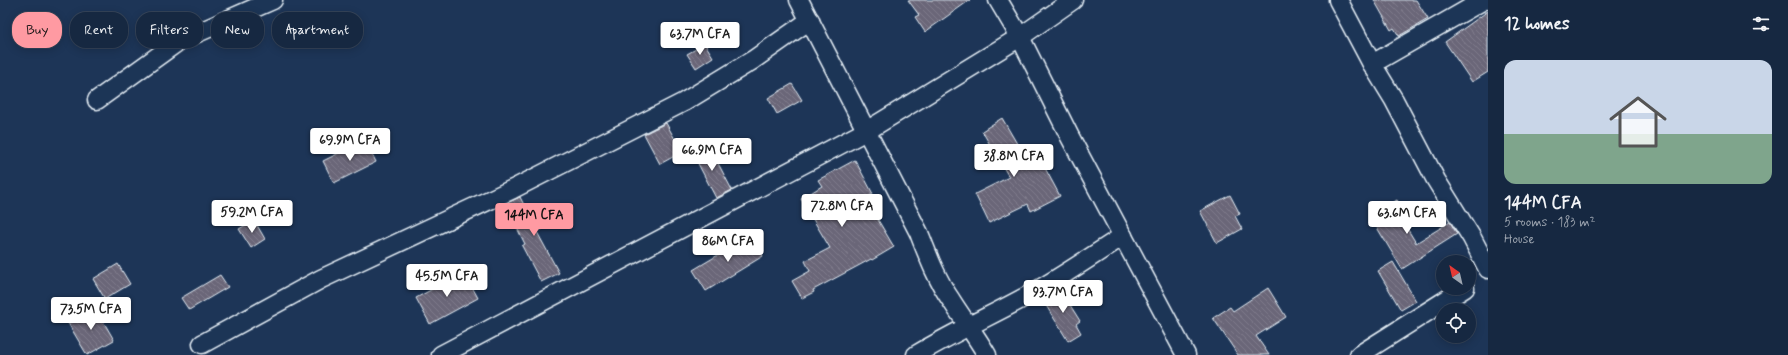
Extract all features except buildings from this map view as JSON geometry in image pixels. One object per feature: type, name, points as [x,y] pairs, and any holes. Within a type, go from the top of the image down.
[{"type":"street","points":[[97,100],[179,41],[273,0]]},
{"type":"street","points":[[800,0],[868,130],[919,233],[934,270],[950,300],[971,326],[987,355]]},
{"type":"street","points":[[998,0],[1020,37],[1070,137],[1186,355]]},
{"type":"street","points":[[440,355],[868,130],[1020,37],[1073,0]]},
{"type":"street","points":[[1338,0],[1372,64],[1394,100],[1436,180],[1472,238],[1488,269]]},
{"type":"street","points":[[1372,64],[1484,0]]},
{"type":"street","points":[[202,344],[321,279],[513,189],[684,102],[753,60],[810,20]]},
{"type":"street","points":[[916,355],[1043,287],[1123,236]]},
{"type":"street","points":[[1476,281],[1488,273]]},
{"type":"street","points":[[1360,355],[1454,295]]}]
